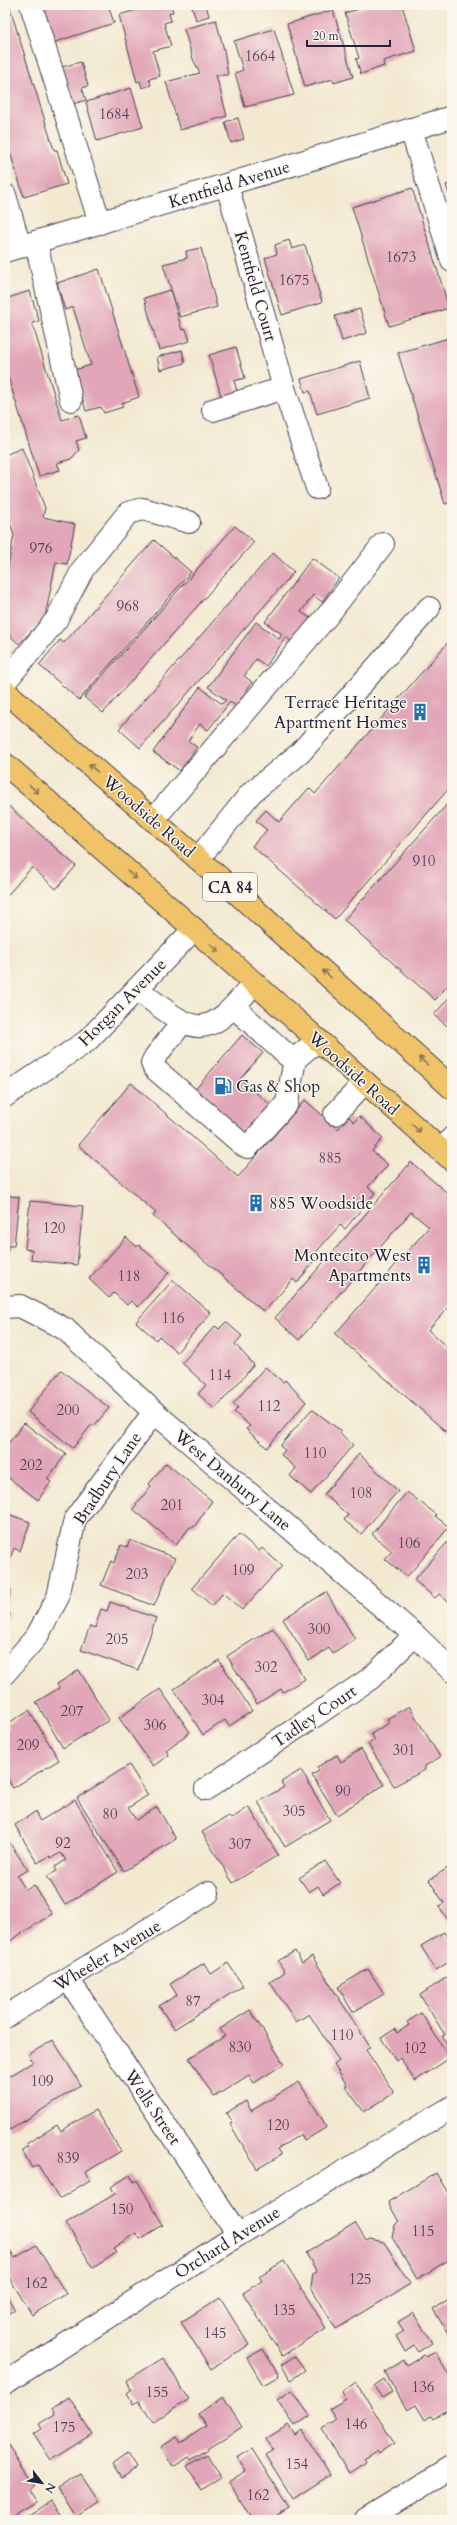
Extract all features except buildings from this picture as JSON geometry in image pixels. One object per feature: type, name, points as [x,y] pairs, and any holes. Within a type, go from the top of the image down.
[{"type":"main road","name":"Woodside Road","points":[[5,691],[198,859],[452,1088]]},
{"type":"main road","name":"Woodside Road","points":[[5,764],[194,929],[364,1082],[448,1150]]},
{"type":"street","points":[[31,5],[100,223]]},
{"type":"street","name":"Kentfield Avenue","points":[[20,247],[452,117]]},
{"type":"street","points":[[411,129],[452,261]]},
{"type":"street","name":"Kentfield Court","points":[[227,185],[284,388],[317,488]]},
{"type":"street","points":[[5,196],[20,247],[71,400]]},
{"type":"street","points":[[213,410],[284,388]]},
{"type":"street","points":[[5,682],[56,620],[83,569],[128,513],[143,509],[189,522]]},
{"type":"street","points":[[153,820],[328,615],[383,544]]},
{"type":"street","points":[[198,859],[251,793],[300,754],[429,608]]},
{"type":"street","name":"Horgan Avenue","points":[[5,1096],[87,1041],[194,929]]},
{"type":"street","points":[[137,989],[182,1023],[198,1027],[218,1022],[234,1007],[254,983]]},
{"type":"street","points":[[234,1007],[288,1056],[295,1059]]},
{"type":"street","points":[[182,1023],[155,1057],[152,1063],[154,1068],[243,1146],[248,1147],[287,1103],[295,1059],[318,1040]]},
{"type":"street","points":[[335,1114],[364,1082]]},
{"type":"street","name":"West Danbury Lane","points":[[5,1307],[20,1306],[65,1329],[154,1412],[415,1635],[452,1671]]},
{"type":"street","name":"Bradbury Lane","points":[[5,1673],[38,1636],[58,1597],[75,1519],[154,1412]]},
{"type":"street","name":"Tadley Court","points":[[206,1789],[371,1678],[415,1635]]},
{"type":"street","name":"Wheeler Avenue","points":[[5,2017],[208,1893]]},
{"type":"street","name":"Wells Street","points":[[68,1979],[238,2235]]},
{"type":"street","name":"Orchard Avenue","points":[[5,2383],[238,2235],[452,2106]]},
{"type":"street","points":[[366,2520],[452,2467]]},
{"type":"place","name":"Terrace Heritage Apartment Homes","points":[[420,712]]},
{"type":"place","name":"Gas & Shop","points":[[223,1086]]},
{"type":"place","name":"885 Woodside","points":[[256,1203]]},
{"type":"place","name":"Montecito West Apartments","points":[[424,1265]]}]
